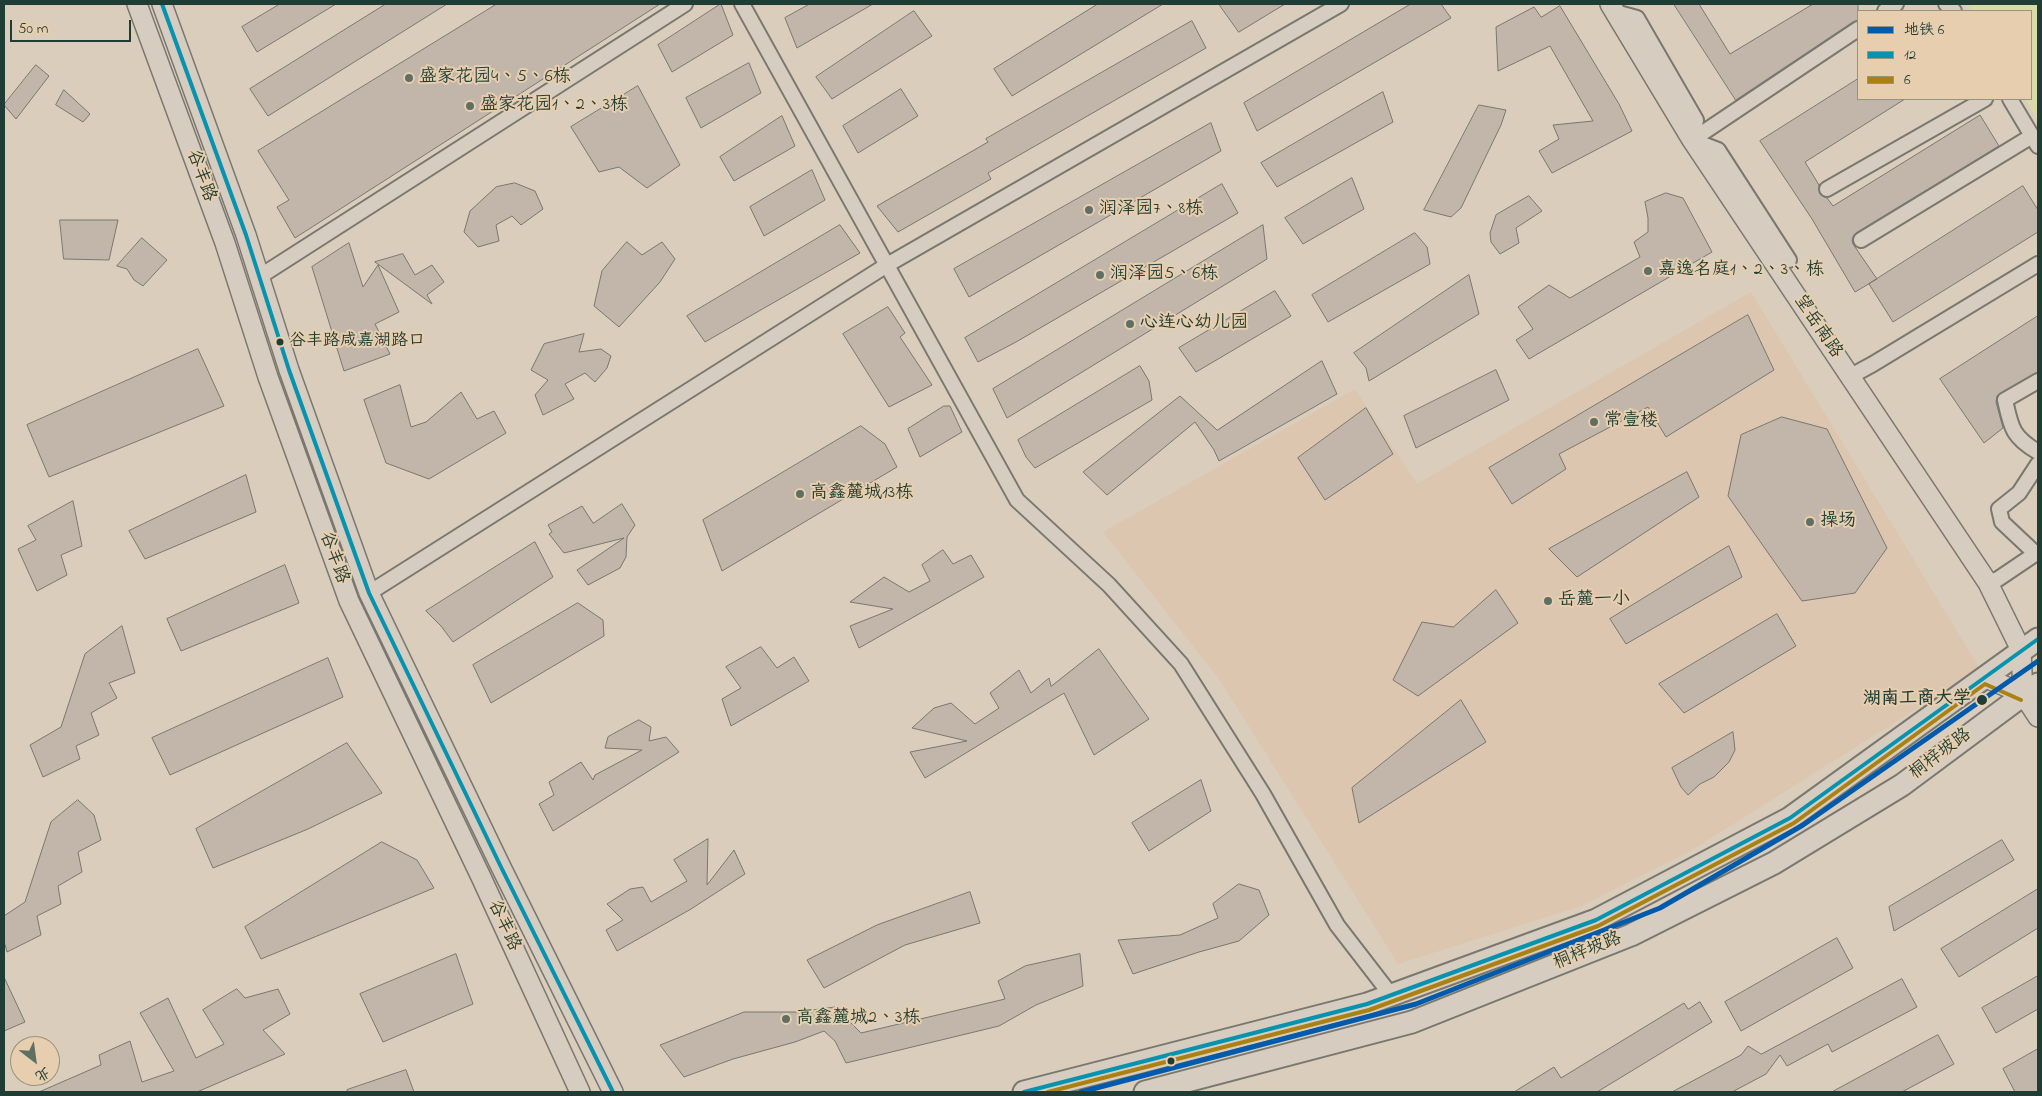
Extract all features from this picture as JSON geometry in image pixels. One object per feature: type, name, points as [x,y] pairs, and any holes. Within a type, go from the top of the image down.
[{"type":"main road","name":"桐梓坡路","points":[[1024,1092],[1367,1004],[1596,920],[1790,818],[2030,645]]},
{"type":"main road","name":"桐梓坡路","points":[[1145,1092],[1412,1022],[1631,935],[1774,863],[1902,785],[2031,689]]},
{"type":"street","name":"谷丰路","points":[[162,4],[259,277],[289,370],[369,593],[501,867],[614,1092]]},
{"type":"street","points":[[259,277],[685,4]]},
{"type":"street","points":[[742,4],[1017,500],[1110,586],[1181,664],[1263,794],[1336,925],[1391,995]]},
{"type":"street","points":[[369,593],[887,265],[1341,4]]},
{"type":"street","name":"谷丰路","points":[[137,7],[225,242],[268,378],[349,602],[481,877],[580,1092]]},
{"type":"street","name":"望岳南路","points":[[1613,8],[1692,140],[2030,645]]},
{"type":"street","points":[[1692,140],[1857,30]]},
{"type":"street","points":[[1827,189],[1982,100]]},
{"type":"street","points":[[1861,240],[2035,141],[2011,100]]},
{"type":"street","points":[[1692,140],[1718,150],[1789,260]]},
{"type":"street","points":[[1850,376],[1874,364],[2038,264]]},
{"type":"street","points":[[2038,381],[2005,400],[2011,425],[2022,442],[2038,452]]},
{"type":"street","points":[[1988,583],[1998,579],[2037,553],[2002,522],[1999,509],[2020,493],[2038,464]]},
{"type":"street","points":[[2030,645],[2031,689],[2038,717]]},
{"type":"street","points":[[1984,677],[2031,689]]},
{"type":"shaded area","name":"岳麓一小","points":[[1751,292],[1980,669],[1692,850],[1581,906],[1398,964],[1219,679],[1103,532],[1355,389],[1417,484]]},
{"type":"green space","points":[[1967,4],[2038,4],[2038,121],[2026,100],[2032,100],[2032,10],[1971,10]]},
{"type":"building","points":[[280,4],[336,4],[257,52],[242,27]]},
{"type":"building","points":[[386,4],[447,4],[268,116],[250,89]]},
{"type":"building","points":[[497,4],[660,4],[295,238],[277,207],[289,200],[258,151]]},
{"type":"building","points":[[721,4],[733,35],[672,72],[658,45]]},
{"type":"building","points":[[810,4],[873,4],[797,48],[785,18]]},
{"type":"building","points":[[1098,4],[1163,4],[1012,96],[994,69]]},
{"type":"building","points":[[1219,4],[1285,4],[1239,32]]},
{"type":"building","points":[[1411,4],[1441,4],[1451,18],[1257,131],[1244,103]]},
{"type":"building","points":[[1674,4],[1699,4],[1730,54],[1813,4],[1858,4],[1857,20],[1736,100]]},
{"type":"building","points":[[1560,6],[1619,104],[1632,131],[1552,173],[1539,151],[1559,139],[1553,125],[1593,121],[1550,46],[1498,71],[1496,27],[1534,7],[1541,17]]},
{"type":"building","points":[[914,11],[932,36],[832,99],[816,77]]},
{"type":"building","points":[[1192,21],[1206,48],[988,173],[991,179],[898,232],[877,206],[988,142],[986,139]]},
{"type":"building","points":[[749,63],[761,93],[701,128],[686,98]]},
{"type":"building","points":[[36,65],[49,76],[16,119],[4,105]]},
{"type":"building","points":[[1857,80],[1857,100],[1903,100],[1805,162],[1819,185],[1820,194],[1827,198],[1833,206],[1980,115],[1999,146],[1856,233],[1852,240],[1853,244],[1877,279],[1855,292],[1812,219],[1760,141]]},
{"type":"building","points":[[638,86],[680,165],[647,188],[619,167],[599,172],[571,127]]},
{"type":"building","points":[[901,89],[918,116],[858,153],[843,126]]},
{"type":"building","points":[[64,90],[90,114],[83,122],[56,105]]},
{"type":"building","points":[[1383,92],[1393,122],[1277,187],[1261,163]]},
{"type":"building","points":[[1479,105],[1506,110],[1501,125],[1461,208],[1451,217],[1424,210]]},
{"type":"building","points":[[782,116],[795,146],[734,181],[720,157]]},
{"type":"building","name":"润泽园7、8栋","points":[[1211,123],[1221,151],[969,297],[954,269]]},
{"type":"building","points":[[812,170],[825,200],[764,236],[750,207]]},
{"type":"building","points":[[1352,178],[1364,209],[1303,244],[1285,218]]},
{"type":"building","points":[[515,183],[535,191],[543,209],[521,225],[512,216],[496,225],[499,241],[478,247],[464,232],[470,211],[496,187]]},
{"type":"building","name":"润泽园5、6栋","points":[[1222,184],[1238,213],[1016,342],[978,362],[965,338]]},
{"type":"building","points":[[2023,186],[2038,210],[2038,232],[1893,322],[1869,284]]},
{"type":"building","name":"嘉逸名庭1、2、3、栋","points":[[1666,193],[1683,198],[1712,252],[1529,359],[1516,340],[1533,329],[1518,307],[1549,285],[1570,298],[1640,257],[1634,242],[1648,232],[1645,202]]},
{"type":"building","points":[[1529,196],[1542,211],[1516,228],[1519,243],[1500,254],[1491,242],[1490,233],[1496,215]]},
{"type":"building","points":[[60,220],[118,220],[109,260],[64,259]]},
{"type":"building","points":[[840,225],[860,253],[705,342],[687,316]]},
{"type":"building","name":"心连心幼儿园","points":[[1263,225],[1267,259],[1007,418],[993,389]]},
{"type":"building","points":[[1415,233],[1427,247],[1430,264],[1328,322],[1312,295]]},
{"type":"building","points":[[142,238],[167,260],[143,286],[134,280],[127,269],[117,266]]},
{"type":"building","points":[[627,242],[642,255],[662,242],[675,259],[660,282],[619,327],[594,306],[602,271]]},
{"type":"building","points":[[349,243],[363,287],[378,265],[399,312],[375,324],[390,354],[344,371],[312,267]]},
{"type":"building","points":[[403,254],[415,275],[432,265],[444,282],[427,295],[432,304],[375,262]]},
{"type":"building","points":[[1469,275],[1479,314],[1369,381],[1366,368],[1354,353]]},
{"type":"building","points":[[1275,291],[1291,316],[1196,372],[1179,348]]},
{"type":"building","points":[[888,307],[905,333],[900,337],[932,385],[889,407],[843,334]]},
{"type":"building","name":"常壹楼","points":[[1748,315],[1774,370],[1666,437],[1648,407],[1559,454],[1566,469],[1512,504],[1489,468]]},
{"type":"building","points":[[2038,316],[2038,372],[1997,396],[1996,402],[2003,428],[1984,443],[1940,379]]},
{"type":"building","points":[[584,334],[579,352],[601,349],[611,356],[607,368],[595,382],[585,373],[565,384],[574,399],[543,415],[535,395],[548,380],[531,370],[544,344]]},
{"type":"building","points":[[198,349],[224,406],[49,477],[27,425]]},
{"type":"building","points":[[1322,361],[1337,394],[1219,461],[1214,450],[1195,422],[1107,495],[1083,472],[1180,396],[1217,430]]},
{"type":"building","points":[[1140,366],[1149,381],[1152,400],[1035,468],[1026,457],[1018,440]]},
{"type":"building","points":[[1496,370],[1509,400],[1416,448],[1404,416]]},
{"type":"building","points":[[400,385],[411,427],[426,422],[461,392],[477,419],[494,411],[506,433],[429,479],[386,463],[364,400]]},
{"type":"building","points":[[944,406],[950,406],[962,432],[920,457],[908,429]]},
{"type":"building","points":[[1366,408],[1393,454],[1325,500],[1298,458]]},
{"type":"building","name":"操场","points":[[1782,417],[1827,429],[1887,548],[1855,593],[1802,601],[1728,496],[1741,435]]},
{"type":"building","name":"高鑫麓城13栋","points":[[861,426],[885,444],[897,467],[722,571],[703,520]]},
{"type":"building","points":[[1687,472],[1699,497],[1577,577],[1549,549]]},
{"type":"building","points":[[246,475],[256,512],[145,559],[129,531]]},
{"type":"building","points":[[73,501],[82,546],[61,555],[67,575],[37,591],[18,549],[36,540],[28,526]]},
{"type":"building","points":[[622,504],[635,525],[627,537],[626,557],[620,568],[588,585],[577,570],[624,538],[564,553],[549,534],[552,532],[548,525],[582,506],[593,523]]},
{"type":"building","points":[[535,542],[553,577],[453,642],[426,611]]},
{"type":"building","points":[[1729,546],[1742,577],[1626,644],[1610,619]]},
{"type":"building","points":[[943,550],[953,564],[971,555],[984,577],[859,648],[850,626],[893,609],[850,602],[884,577],[909,592],[930,581],[922,565]]},
{"type":"building","points":[[285,565],[299,603],[181,651],[167,619]]},
{"type":"building","points":[[1496,590],[1518,623],[1418,696],[1393,680],[1422,622],[1453,627]]},
{"type":"building","points":[[578,603],[603,620],[604,636],[491,703],[473,665]]},
{"type":"building","points":[[1777,614],[1796,646],[1684,713],[1659,684]]},
{"type":"building","points":[[122,626],[135,673],[109,683],[117,698],[91,713],[99,735],[76,746],[80,759],[43,777],[30,745],[61,727],[85,654]]},
{"type":"building","points":[[761,647],[777,668],[794,657],[809,681],[731,726],[722,699],[741,688],[726,667]]},
{"type":"building","points":[[1099,649],[1149,719],[1094,755],[1064,693],[925,778],[910,752],[967,741],[912,728],[934,708],[951,703],[975,724],[999,708],[990,693],[1019,670],[1031,693],[1049,678],[1051,686]]},
{"type":"building","points":[[328,658],[343,697],[170,775],[152,738]]},
{"type":"building","points":[[1461,700],[1486,742],[1359,823],[1352,788]]},
{"type":"building","points":[[639,720],[651,727],[649,741],[666,737],[679,752],[553,831],[539,804],[554,795],[549,782],[581,762],[593,780],[595,775],[642,750],[605,748],[608,737]]},
{"type":"building","points":[[1733,732],[1735,750],[1729,762],[1714,777],[1700,784],[1688,795],[1681,787],[1672,768]]},
{"type":"building","points":[[347,743],[382,793],[308,829],[213,868],[196,829]]},
{"type":"building","points":[[1201,780],[1211,811],[1149,851],[1132,823]]},
{"type":"building","points":[[78,800],[94,815],[101,840],[78,852],[82,872],[58,886],[61,904],[37,916],[41,935],[7,952],[4,941],[4,916],[25,902],[51,822]]},
{"type":"building","points":[[708,839],[707,885],[734,850],[745,874],[691,909],[617,951],[606,930],[623,920],[607,904],[630,889],[643,887],[651,902],[687,881],[674,860]]},
{"type":"building","points":[[2002,840],[2014,860],[1894,931],[1889,907]]},
{"type":"building","points":[[382,842],[417,860],[434,888],[261,959],[245,927]]},
{"type":"building","points":[[1239,884],[1259,890],[1269,915],[1239,941],[1133,974],[1118,940],[1180,935],[1218,918],[1213,904]]},
{"type":"building","points":[[2038,889],[2038,928],[1959,977],[1941,949]]},
{"type":"building","points":[[970,892],[980,923],[905,945],[824,988],[807,960],[877,925]]},
{"type":"building","points":[[1837,938],[1853,968],[1741,1031],[1725,1002]]},
{"type":"building","points":[[456,954],[473,1004],[383,1042],[360,994]]},
{"type":"building","name":"高鑫麓城2、3栋","points":[[1080,954],[1083,986],[1036,1005],[999,1026],[846,1063],[835,1041],[824,1031],[795,1042],[733,1059],[684,1077],[660,1045],[744,1012],[797,1012],[835,1007],[861,1033],[1005,999],[998,981],[1025,966]]},
{"type":"building","points":[[2038,976],[2038,1009],[1996,1033],[1982,1008]]},
{"type":"building","points":[[4,977],[25,1022],[4,1031]]},
{"type":"building","points":[[1902,979],[1917,1007],[1832,1052],[1828,1044],[1787,1066],[1780,1055],[1766,1074],[1732,1092],[1672,1092],[1741,1055],[1748,1046],[1761,1054]]},
{"type":"building","points":[[237,989],[245,998],[278,989],[290,1014],[263,1030],[285,1054],[197,1092],[39,1092],[53,1086],[60,1086],[60,1083],[101,1065],[99,1055],[130,1041],[142,1082],[174,1071],[140,1013],[168,998],[196,1058],[224,1044],[203,1010]]},
{"type":"building","points":[[1700,1002],[1712,1022],[1597,1092],[1514,1092],[1554,1067],[1561,1078],[1684,1003],[1688,1009]]},
{"type":"building","points":[[1938,1035],[1954,1064],[1902,1092],[1832,1092]]},
{"type":"building","points":[[2038,1049],[2038,1092],[2015,1092],[2003,1069]]},
{"type":"building","points":[[406,1070],[414,1092],[347,1092],[347,1090]]},
{"type":"metro line","name":"6","points":[[1081,1092],[1416,1004],[1660,908],[1803,825],[2038,661]]},
{"type":"transit line","name":"12","points":[[162,4],[246,235],[289,370],[369,593],[501,867],[613,1092]]},
{"type":"transit line","name":"12","points":[[1024,1092],[1367,1004],[1596,920],[1790,818],[2038,639]]},
{"type":"transit line","name":"6","points":[[1048,1092],[1369,1010],[1598,926],[1794,823],[1985,684],[2021,700]]},
{"type":"place","name":"盛家花园4、5、6栋","points":[[409,78]]},
{"type":"place","name":"盛家花园1、2、3栋","points":[[470,106]]},
{"type":"place","name":"润泽园7、8栋","points":[[1089,210]]},
{"type":"place","name":"嘉逸名庭1、2、3、栋","points":[[1648,271]]},
{"type":"place","name":"润泽园5、6栋","points":[[1100,275]]},
{"type":"place","name":"心连心幼儿园","points":[[1130,324]]},
{"type":"place","name":"谷丰路咸嘉湖路口","points":[[280,342]]},
{"type":"place","name":"常壹楼","points":[[1594,422]]},
{"type":"place","name":"高鑫麓城13栋","points":[[800,494]]},
{"type":"place","name":"操场","points":[[1810,522]]},
{"type":"place","name":"岳麓一小","points":[[1548,601]]},
{"type":"place","name":"湖南工商大学","points":[[1982,700]]},
{"type":"place","name":"高鑫麓城2、3栋","points":[[786,1019]]}]
